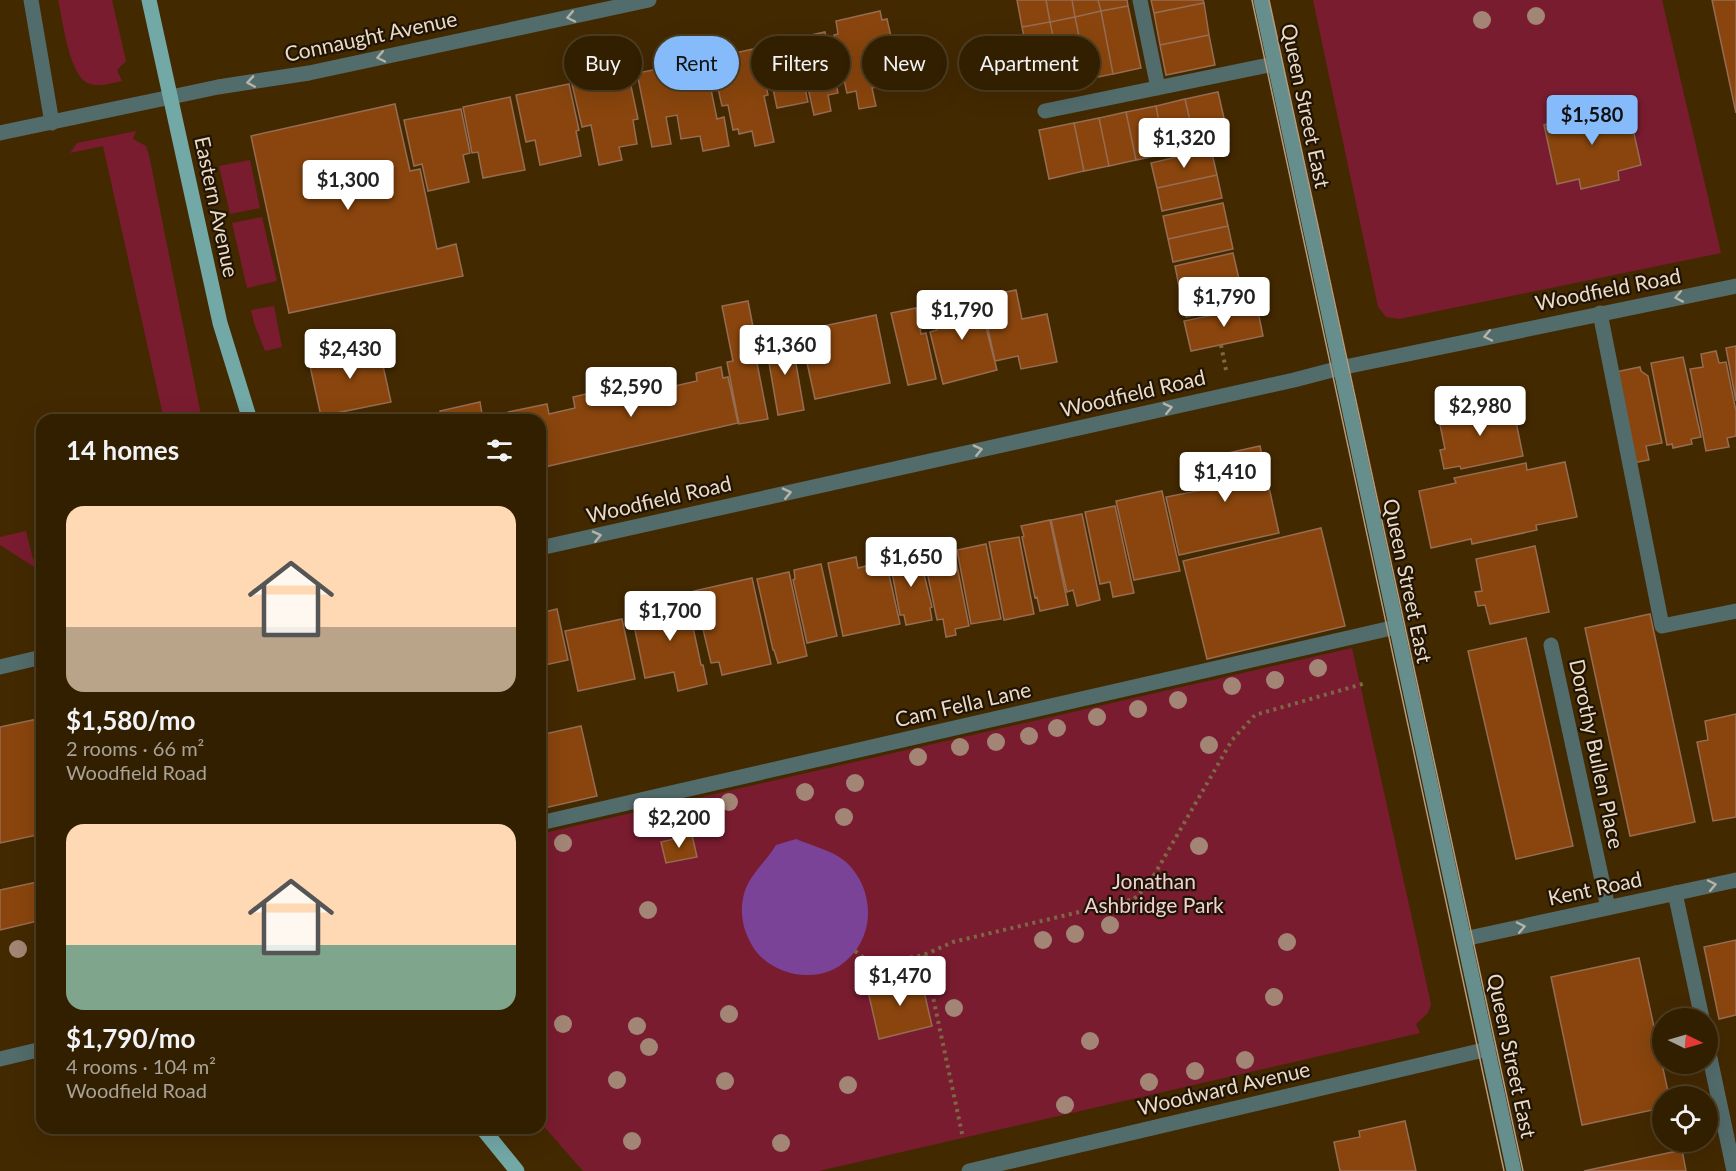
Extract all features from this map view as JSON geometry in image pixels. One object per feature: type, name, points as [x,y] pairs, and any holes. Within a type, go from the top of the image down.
[{"type":"main road","name":"Eastern Avenue","points":[[149,0],[220,323],[248,414]]},
{"type":"main road","name":"Queen Street East","points":[[1261,0],[1514,1171]]},
{"type":"main road","points":[[487,1134],[518,1171]]},
{"type":"street","points":[[31,0],[52,123]]},
{"type":"street","name":"Connaught Avenue","points":[[0,133],[218,87],[309,73],[649,0]]},
{"type":"street","points":[[1140,0],[1158,88]]},
{"type":"street","points":[[1045,111],[1274,64]]},
{"type":"street","name":"Woodfield Road","points":[[546,547],[1340,368],[1736,286]]},
{"type":"street","points":[[1600,313],[1662,626],[1736,610]]},
{"type":"street","name":"Cam Fella Lane","points":[[546,822],[1396,627]]},
{"type":"street","name":"Dorothy Bullen Place","points":[[1551,645],[1608,908]]},
{"type":"street","points":[[0,667],[36,658]]},
{"type":"street","name":"Kent Road","points":[[1464,939],[1736,880]]},
{"type":"street","points":[[1676,893],[1700,1008]]},
{"type":"street","name":"Woodward Avenue","points":[[969,1171],[1488,1049]]},
{"type":"street","points":[[0,1059],[36,1050]]},
{"type":"street","points":[[1713,1074],[1734,1171]]},
{"type":"path","points":[[1221,345],[1227,374]]},
{"type":"path","points":[[855,951],[872,964],[924,955],[953,942],[1134,899],[1149,884],[1232,740],[1254,716],[1366,683]]},
{"type":"path","points":[[924,955],[963,1138]]},
{"type":"green space","points":[[58,0],[112,0],[126,61],[117,70],[122,81],[98,85],[90,84],[83,79],[72,60]]},
{"type":"green space","points":[[1313,0],[1662,0],[1721,253],[1399,319],[1386,317],[1378,307]]},
{"type":"green space","points":[[136,131],[133,139],[146,146],[201,414],[163,414],[103,146],[70,153],[77,143]]},
{"type":"green space","points":[[250,160],[260,208],[230,214],[219,166]]},
{"type":"green space","points":[[262,217],[277,281],[247,288],[232,223]]},
{"type":"green space","points":[[274,306],[282,347],[265,351],[251,310]]},
{"type":"green space","points":[[26,531],[33,559],[36,559],[36,568],[0,545],[0,537]]},
{"type":"green space","name":"Jonathan Ashbridge Park","points":[[1352,648],[1431,1004],[1428,1013],[1416,1024],[1420,1033],[819,1171],[583,1171],[546,1129],[546,833]]},
{"type":"shaded area","points":[[796,839],[828,851],[846,862],[862,884],[866,897],[867,924],[857,948],[848,959],[824,973],[798,974],[772,965],[753,947],[744,928],[742,915],[746,887],[776,845]]},
{"type":"building","points":[[1017,0],[1046,0],[1050,22],[1022,27]]},
{"type":"building","points":[[1046,0],[1072,0],[1075,17],[1050,22]]},
{"type":"building","points":[[1072,0],[1098,0],[1101,11],[1075,17]]},
{"type":"building","points":[[1098,0],[1127,0],[1128,6],[1101,11]]},
{"type":"building","points":[[1151,0],[1203,0],[1204,3],[1154,13]]},
{"type":"building","points":[[1712,0],[1736,0],[1736,113]]},
{"type":"building","points":[[1204,3],[1209,35],[1160,45],[1154,13]]},
{"type":"building","points":[[1128,6],[1141,68],[1113,74],[1101,11]]},
{"type":"building","points":[[880,11],[882,20],[887,19],[891,36],[862,36],[862,90],[872,90],[876,106],[859,109],[856,91],[847,93],[846,90],[850,90],[850,36],[834,36],[838,34],[836,21]]},
{"type":"building","points":[[1101,11],[1113,74],[1100,77],[1100,36],[1079,36],[1075,17]]},
{"type":"building","points":[[1075,17],[1079,36],[1053,36],[1050,22]]},
{"type":"building","points":[[1050,22],[1053,36],[1024,36],[1022,27]]},
{"type":"building","points":[[825,32],[826,36],[806,36]]},
{"type":"building","points":[[1209,35],[1215,65],[1166,75],[1160,45]]},
{"type":"building","points":[[751,49],[751,90],[767,90],[768,95],[764,96],[774,142],[755,146],[752,131],[739,134],[738,129],[733,130],[728,105],[722,106],[718,90],[739,90],[739,52]]},
{"type":"building","points":[[654,70],[654,90],[711,90],[717,119],[724,117],[729,146],[703,151],[700,136],[681,139],[677,115],[666,117],[671,144],[652,147],[640,90],[642,72]]},
{"type":"building","points":[[564,85],[564,90],[570,90],[579,130],[576,131],[581,156],[540,165],[535,140],[526,142],[516,95]]},
{"type":"building","points":[[573,90],[632,90],[638,119],[633,120],[637,144],[619,147],[622,160],[599,165],[591,125],[582,127]]},
{"type":"building","points":[[773,90],[805,90],[808,102],[777,108]]},
{"type":"building","points":[[808,90],[837,90],[838,93],[828,95],[831,111],[814,115]]},
{"type":"building","points":[[1218,92],[1229,140],[1196,147],[1185,99]]},
{"type":"building","points":[[510,97],[525,170],[483,178],[478,152],[472,153],[463,107]]},
{"type":"building","points":[[1185,99],[1196,147],[1165,154],[1156,106]]},
{"type":"building","points":[[395,104],[410,171],[420,169],[437,249],[456,244],[463,276],[289,313],[251,136]]},
{"type":"building","points":[[1606,104],[1607,112],[1628,107],[1641,165],[1618,171],[1619,180],[1581,189],[1579,179],[1557,184],[1544,125],[1567,117],[1566,112]]},
{"type":"building","points":[[1156,106],[1165,154],[1136,160],[1126,112]]},
{"type":"building","points":[[461,109],[470,153],[463,155],[469,182],[428,191],[422,164],[414,166],[404,120]]},
{"type":"building","points":[[1126,112],[1136,160],[1109,166],[1099,118]]},
{"type":"building","points":[[1099,118],[1109,166],[1084,171],[1074,123]]},
{"type":"building","points":[[1074,123],[1084,171],[1049,179],[1039,130]]},
{"type":"building","points":[[1211,149],[1217,175],[1157,188],[1151,163]]},
{"type":"building","points":[[1217,175],[1222,198],[1162,211],[1157,188]]},
{"type":"building","points":[[1223,203],[1228,226],[1168,239],[1163,216]]},
{"type":"building","points":[[1228,226],[1233,249],[1173,262],[1168,239]]},
{"type":"building","points":[[1233,253],[1239,279],[1180,291],[1175,266]]},
{"type":"building","points":[[1239,279],[1244,305],[1186,317],[1180,291]]},
{"type":"building","points":[[1016,290],[1022,319],[1047,314],[1057,362],[1021,369],[1018,356],[995,361],[981,297]]},
{"type":"building","points":[[978,297],[997,370],[943,384],[930,332],[937,330],[932,308]]},
{"type":"building","points":[[748,301],[768,419],[739,424],[727,362],[733,361],[722,306]]},
{"type":"building","points":[[1257,306],[1263,336],[1191,351],[1184,321]]},
{"type":"building","points":[[916,308],[921,334],[926,333],[936,379],[908,385],[891,313]]},
{"type":"building","points":[[876,315],[890,383],[815,399],[800,331]]},
{"type":"building","points":[[791,335],[804,410],[778,415],[768,357],[771,357],[768,340]]},
{"type":"building","points":[[378,343],[391,402],[321,414],[308,357]]},
{"type":"building","points":[[1736,346],[1736,401],[1726,348]]},
{"type":"building","points":[[1716,351],[1719,363],[1726,362],[1736,411],[1736,436],[1727,438],[1729,447],[1706,451],[1690,369],[1703,367],[1701,354]]},
{"type":"building","points":[[1683,357],[1701,437],[1691,439],[1692,444],[1673,448],[1672,444],[1667,445],[1651,363]]},
{"type":"building","points":[[721,367],[723,378],[728,377],[738,423],[546,467],[546,414],[508,414],[508,412],[547,404],[549,414],[575,408],[573,397],[620,386],[622,398],[697,381],[696,373]]},
{"type":"building","points":[[1640,367],[1641,371],[1648,376],[1662,443],[1646,446],[1649,460],[1633,463],[1615,372]]},
{"type":"building","points":[[480,402],[482,414],[441,414],[440,411]]},
{"type":"building","points":[[1512,402],[1523,456],[1461,469],[1460,466],[1444,469],[1440,450],[1445,449],[1439,420],[1450,417],[1449,415]]},
{"type":"building","points":[[1260,446],[1279,533],[1179,555],[1166,497],[1202,490],[1196,460]]},
{"type":"building","points":[[1565,462],[1577,517],[1536,525],[1537,530],[1472,544],[1471,539],[1431,548],[1419,491],[1456,483],[1454,478],[1526,463],[1527,470]]},
{"type":"building","points":[[1162,491],[1180,571],[1134,580],[1116,501]]},
{"type":"building","points":[[1115,506],[1134,593],[1113,597],[1110,582],[1100,584],[1085,512]]},
{"type":"building","points":[[1082,514],[1100,600],[1077,606],[1073,590],[1067,592],[1051,520]]},
{"type":"building","points":[[1050,520],[1068,605],[1040,611],[1037,597],[1035,598],[1021,526]]},
{"type":"building","points":[[1321,528],[1345,626],[1207,659],[1183,561]]},
{"type":"building","points":[[1019,537],[1034,614],[1004,620],[989,542]]},
{"type":"building","points":[[952,541],[969,626],[955,629],[956,635],[946,637],[943,619],[937,620],[924,547]]},
{"type":"building","points":[[986,544],[1001,619],[971,624],[957,550]]},
{"type":"building","points":[[1535,546],[1549,612],[1490,624],[1485,605],[1478,606],[1475,592],[1482,591],[1476,559]]},
{"type":"building","points":[[918,550],[932,607],[930,608],[932,620],[906,625],[904,615],[900,615],[889,556]]},
{"type":"building","points":[[856,557],[858,568],[886,561],[900,624],[843,636],[828,563]]},
{"type":"building","points":[[821,564],[837,636],[807,643],[793,580],[795,579],[794,570]]},
{"type":"building","points":[[789,572],[807,656],[778,663],[757,579]]},
{"type":"building","points":[[752,578],[771,664],[722,675],[719,662],[711,663],[694,591]]},
{"type":"building","points":[[686,594],[707,684],[678,691],[674,672],[645,678],[632,616],[649,613],[646,603]]},
{"type":"building","points":[[557,609],[568,660],[546,665],[546,612]]},
{"type":"building","points":[[1650,614],[1695,822],[1630,836],[1585,628]]},
{"type":"building","points":[[622,619],[635,679],[578,691],[565,631]]},
{"type":"building","points":[[1526,638],[1573,846],[1516,859],[1468,651]]},
{"type":"building","points":[[1736,714],[1736,817],[1713,821],[1697,742],[1708,740],[1705,721]]},
{"type":"building","points":[[36,719],[36,835],[0,843],[0,727]]},
{"type":"building","points":[[581,726],[597,796],[546,808],[546,734]]},
{"type":"building","points":[[692,835],[697,857],[666,863],[661,842]]},
{"type":"building","points":[[36,882],[36,921],[0,930],[0,890]]},
{"type":"building","points":[[1736,940],[1736,1015],[1719,1019],[1704,947]]},
{"type":"building","points":[[1639,958],[1652,1018],[1652,1074],[1664,1074],[1667,1086],[1652,1086],[1652,1110],[1582,1125],[1551,977]]},
{"type":"building","points":[[920,974],[932,1026],[879,1039],[867,987]]},
{"type":"building","points":[[1405,1121],[1416,1171],[1340,1171],[1334,1142],[1360,1137],[1359,1131]]},
{"type":"building","points":[[1673,1152],[1682,1152],[1686,1171],[1584,1171]]},
{"type":"tram line","points":[[1252,0],[1504,1171]]},
{"type":"tram line","points":[[1269,0],[1523,1171]]}]
